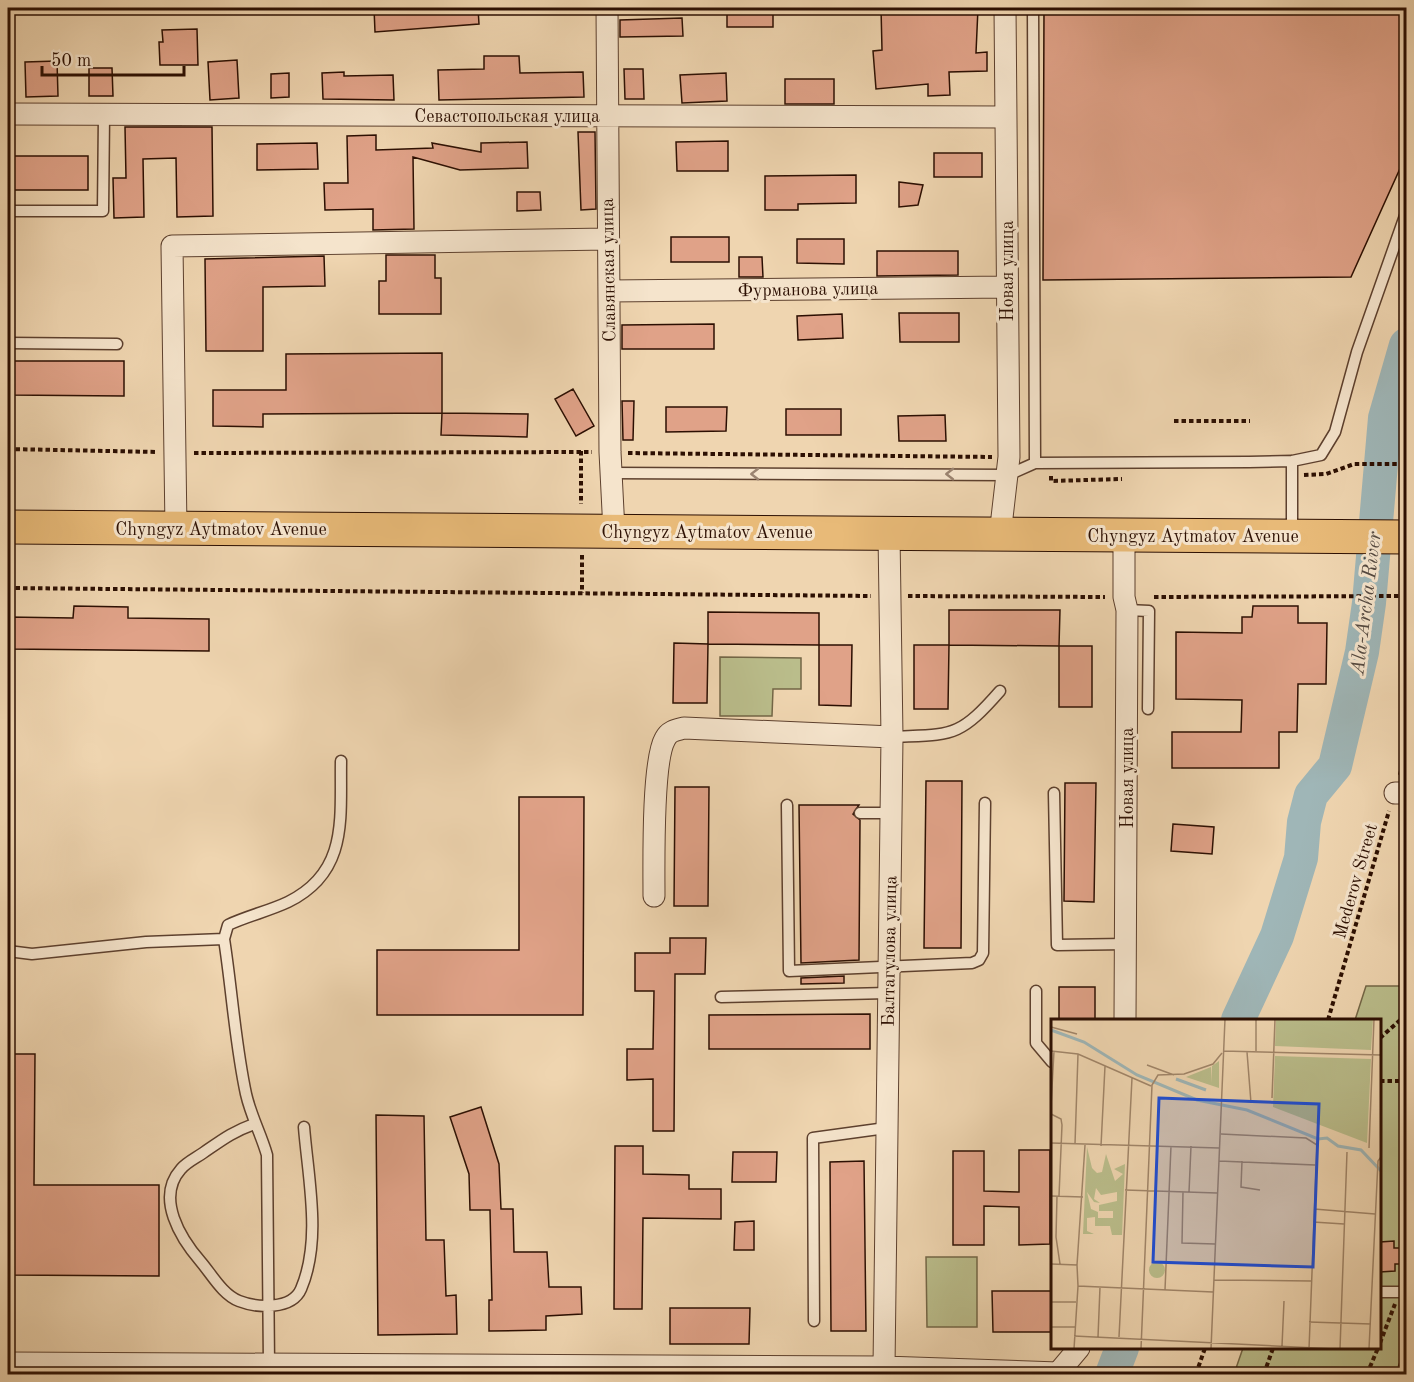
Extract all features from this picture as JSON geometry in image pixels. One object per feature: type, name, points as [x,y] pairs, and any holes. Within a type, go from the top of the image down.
[{"type":"main road","name":"Chyngyz Aytmatov Avenue","points":[[8,527],[1407,537]]},
{"type":"street","name":"Славянская улица","points":[[607,8],[611,473],[614,531]]},
{"type":"street","name":"Новая улица","points":[[1000,535],[1008,466],[1005,8]]},
{"type":"street","name":"Севастопольская улица","points":[[8,114],[1006,117]]},
{"type":"street","points":[[176,529],[172,246],[608,239]]},
{"type":"street","name":"Фурманова улица","points":[[609,291],[1007,287]]},
{"type":"street","name":"Балтагулова улица","points":[[884,1368],[892,736],[889,534]]},
{"type":"street","name":"Новая улица","points":[[1124,535],[1126,604],[1125,1019]]},
{"type":"street","points":[[654,896],[654,830],[660,755],[664,739],[672,731],[684,728],[892,736]]},
{"type":"street","points":[[8,1364],[269,1365],[390,1370],[884,1368],[1058,1373],[1077,1349]]},
{"type":"lane","points":[[1033,8],[1035,463]]},
{"type":"lane","points":[[8,211],[103,211],[104,115]]},
{"type":"lane","points":[[611,473],[1008,466],[1035,463],[1292,461],[1321,455],[1332,439],[1343,408],[1357,352],[1407,213]]},
{"type":"lane","points":[[8,342],[117,344]]},
{"type":"lane","points":[[1292,461],[1307,537]]},
{"type":"lane","points":[[1126,604],[1149,611],[1148,709]]},
{"type":"lane","points":[[892,736],[953,732],[975,719],[1000,691]]},
{"type":"lane","points":[[269,1365],[267,1155],[254,1124],[241,1065],[224,939],[228,925],[301,895],[330,867],[338,845],[341,761]]},
{"type":"lane","points":[[1054,793],[1057,945],[1126,944]]},
{"type":"lane","points":[[787,805],[789,970],[888,968],[972,963],[979,960],[983,953],[985,803]]},
{"type":"lane","points":[[860,813],[891,813]]},
{"type":"lane","points":[[8,951],[32,954],[146,942],[224,939]]},
{"type":"lane","points":[[1036,991],[1036,1043],[1051,1060]]},
{"type":"lane","points":[[721,997],[888,993]]},
{"type":"lane","points":[[254,1124],[229,1133],[182,1167],[175,1178],[171,1198],[172,1215],[182,1239],[229,1295],[239,1301],[269,1305],[289,1302],[300,1292],[310,1246],[311,1219],[304,1127]]},
{"type":"lane","points":[[814,1321],[813,1138],[886,1128]]},
{"type":"lane","points":[[1381,1292],[1403,1292]]},
{"type":"path","points":[[1174,421],[1250,421]]},
{"type":"path","points":[[8,449],[175,453],[596,452]]},
{"type":"path","points":[[581,452],[581,504]]},
{"type":"path","points":[[624,453],[1008,466]]},
{"type":"path","points":[[1354,464],[1407,464]]},
{"type":"path","points":[[582,555],[582,593]]},
{"type":"path","points":[[8,588],[890,596],[1126,604],[1340,595],[1407,596]]},
{"type":"path","name":"Mederov Street","points":[[1328,1019],[1401,793],[1407,749]]},
{"type":"path","points":[[1381,1037],[1407,1015]]},
{"type":"path","points":[[1381,1081],[1407,1081]]},
{"type":"path","points":[[1381,1341],[1403,1292]]},
{"type":"path","points":[[1196,1374],[1204,1349]]},
{"type":"path","points":[[1264,1374],[1272,1349]]},
{"type":"path","points":[[1366,1374],[1377,1349]]},
{"type":"path","points":[[1397,1374],[1407,1349]]},
{"type":"green space","points":[[720,657],[801,658],[801,689],[773,689],[772,716],[720,716]]},
{"type":"green space","points":[[1366,986],[1406,986],[1406,1374],[1234,1374],[1243,1349],[1381,1349],[1381,1019],[1355,1019]]},
{"type":"green space","points":[[926,1257],[977,1257],[977,1327],[927,1327]]},
{"type":"building","points":[[374,8],[478,8],[479,24],[375,32]]},
{"type":"building","points":[[727,8],[773,8],[773,27],[727,27]]},
{"type":"building","points":[[881,8],[978,8],[976,53],[987,52],[987,71],[949,72],[950,95],[928,96],[928,84],[876,89],[873,51],[882,50]]},
{"type":"building","points":[[1044,8],[1407,8],[1407,153],[1351,277],[1043,280]]},
{"type":"building","points":[[682,18],[683,36],[620,37],[620,20]]},
{"type":"building","points":[[197,29],[198,65],[160,65],[159,42],[163,42],[162,30]]},
{"type":"building","points":[[484,56],[519,56],[520,73],[583,72],[584,97],[439,100],[438,70],[484,69]]},
{"type":"building","points":[[237,60],[239,98],[210,100],[208,62]]},
{"type":"building","points":[[57,61],[58,96],[26,97],[25,62]]},
{"type":"building","points":[[89,68],[112,68],[113,96],[89,96]]},
{"type":"building","points":[[624,69],[643,69],[644,99],[625,99]]},
{"type":"building","points":[[344,72],[344,76],[393,75],[394,100],[323,99],[322,73]]},
{"type":"building","points":[[289,73],[289,97],[271,98],[271,74]]},
{"type":"building","points":[[726,73],[727,101],[682,103],[680,75]]},
{"type":"building","points":[[785,79],[834,79],[834,104],[785,104]]},
{"type":"building","points":[[125,127],[212,127],[213,216],[177,217],[176,158],[143,159],[144,217],[114,218],[113,178],[126,178]]},
{"type":"building","points":[[578,132],[595,132],[596,209],[581,210]]},
{"type":"building","points":[[376,135],[376,150],[433,148],[432,143],[481,152],[481,143],[527,142],[528,168],[460,170],[413,157],[414,229],[373,230],[373,209],[325,210],[324,183],[348,183],[347,136]]},
{"type":"building","points":[[728,141],[728,171],[677,171],[676,142]]},
{"type":"building","points":[[317,143],[318,169],[257,170],[257,144]]},
{"type":"building","points":[[934,153],[982,153],[982,177],[934,177]]},
{"type":"building","points":[[8,156],[88,156],[88,190],[8,190]]},
{"type":"building","points":[[856,175],[856,203],[798,204],[798,210],[765,210],[765,176]]},
{"type":"building","points":[[899,182],[923,185],[918,205],[899,207]]},
{"type":"building","points":[[517,192],[540,192],[541,210],[517,211]]},
{"type":"building","points":[[671,237],[729,237],[729,262],[671,262]]},
{"type":"building","points":[[797,239],[844,239],[844,264],[797,263]]},
{"type":"building","points":[[877,251],[958,251],[958,275],[877,276]]},
{"type":"building","points":[[386,255],[435,255],[435,278],[441,278],[441,314],[379,314],[379,281],[386,281]]},
{"type":"building","points":[[324,256],[325,286],[263,287],[263,351],[206,351],[205,259]]},
{"type":"building","points":[[739,257],[762,257],[763,277],[739,277]]},
{"type":"building","points":[[899,313],[959,313],[959,342],[900,342]]},
{"type":"building","points":[[842,314],[843,338],[798,340],[797,316]]},
{"type":"building","points":[[714,324],[714,349],[622,349],[622,325]]},
{"type":"building","points":[[442,353],[442,413],[263,414],[263,427],[213,426],[213,390],[286,390],[286,354]]},
{"type":"building","points":[[8,361],[124,361],[124,396],[8,395]]},
{"type":"building","points":[[573,389],[594,426],[576,436],[555,399]]},
{"type":"building","points":[[622,401],[634,401],[633,440],[623,440]]},
{"type":"building","points":[[666,407],[727,407],[726,431],[666,432]]},
{"type":"building","points":[[786,409],[841,409],[841,435],[786,435]]},
{"type":"building","points":[[442,413],[528,414],[527,437],[441,435]]},
{"type":"building","points":[[945,415],[946,441],[899,441],[898,416]]},
{"type":"building","points":[[74,606],[128,607],[128,618],[209,619],[209,651],[8,649],[8,617],[73,618]]},
{"type":"building","points":[[1253,606],[1298,606],[1298,623],[1327,623],[1326,684],[1298,684],[1297,732],[1279,732],[1279,768],[1172,768],[1172,732],[1241,732],[1242,700],[1176,699],[1176,632],[1242,633],[1242,617],[1252,617]]},
{"type":"building","points":[[949,610],[1060,610],[1059,646],[949,645]]},
{"type":"building","points":[[708,612],[819,613],[819,645],[708,644]]},
{"type":"building","points":[[674,643],[708,644],[707,703],[673,703]]},
{"type":"building","points":[[819,645],[852,645],[851,706],[819,705]]},
{"type":"building","points":[[914,645],[949,645],[948,709],[914,709]]},
{"type":"building","points":[[1059,646],[1092,646],[1092,707],[1059,707]]},
{"type":"building","points":[[926,781],[962,781],[961,948],[924,948]]},
{"type":"building","points":[[1065,783],[1096,783],[1094,902],[1064,901]]},
{"type":"building","points":[[675,787],[709,787],[708,906],[674,906]]},
{"type":"building","points":[[519,797],[584,797],[583,1015],[377,1015],[377,950],[519,950]]},
{"type":"building","points":[[799,805],[859,805],[853,814],[860,820],[859,960],[801,963]]},
{"type":"building","points":[[1173,824],[1214,827],[1212,854],[1171,851]]},
{"type":"building","points":[[670,938],[706,938],[705,974],[675,974],[674,1131],[653,1131],[653,1079],[627,1080],[627,1049],[653,1049],[654,991],[635,991],[635,953],[670,953]]},
{"type":"building","points":[[844,976],[844,983],[801,984],[801,978]]},
{"type":"building","points":[[1059,987],[1095,987],[1095,1019],[1059,1019]]},
{"type":"building","points":[[870,1014],[870,1049],[709,1049],[709,1015]]},
{"type":"building","points":[[8,1054],[35,1054],[34,1185],[159,1185],[159,1276],[8,1275]]},
{"type":"building","points":[[481,1107],[499,1164],[501,1209],[513,1209],[514,1252],[547,1252],[549,1287],[581,1287],[582,1314],[546,1316],[546,1330],[489,1331],[489,1300],[492,1300],[490,1210],[470,1210],[469,1174],[450,1117]]},
{"type":"building","points":[[376,1115],[424,1116],[426,1240],[444,1240],[446,1296],[456,1295],[457,1334],[378,1335]]},
{"type":"building","points":[[615,1146],[643,1146],[643,1174],[689,1175],[689,1189],[721,1189],[721,1219],[643,1218],[642,1309],[614,1309]]},
{"type":"building","points":[[1019,1150],[1050,1150],[1050,1244],[1019,1245],[1019,1207],[984,1206],[984,1245],[953,1245],[953,1151],[984,1151],[984,1191],[1019,1192]]},
{"type":"building","points":[[733,1152],[777,1152],[776,1182],[732,1182]]},
{"type":"building","points":[[864,1161],[866,1331],[831,1331],[830,1162]]},
{"type":"building","points":[[754,1221],[754,1250],[734,1250],[735,1222]]},
{"type":"building","points":[[1394,1241],[1394,1248],[1407,1248],[1407,1264],[1395,1264],[1395,1271],[1381,1272],[1381,1242]]},
{"type":"building","points":[[992,1291],[1051,1291],[1051,1332],[993,1332]]},
{"type":"building","points":[[670,1308],[750,1308],[749,1344],[670,1344]]},
{"type":"waterway","name":"Ala-Archa River","points":[[1238,1019],[1277,936],[1301,858],[1304,822],[1311,795],[1335,766],[1362,652],[1369,603],[1385,418],[1406,345]]},
{"type":"waterway","name":"Ala-Archa River","points":[[1112,1374],[1122,1349]]}]
